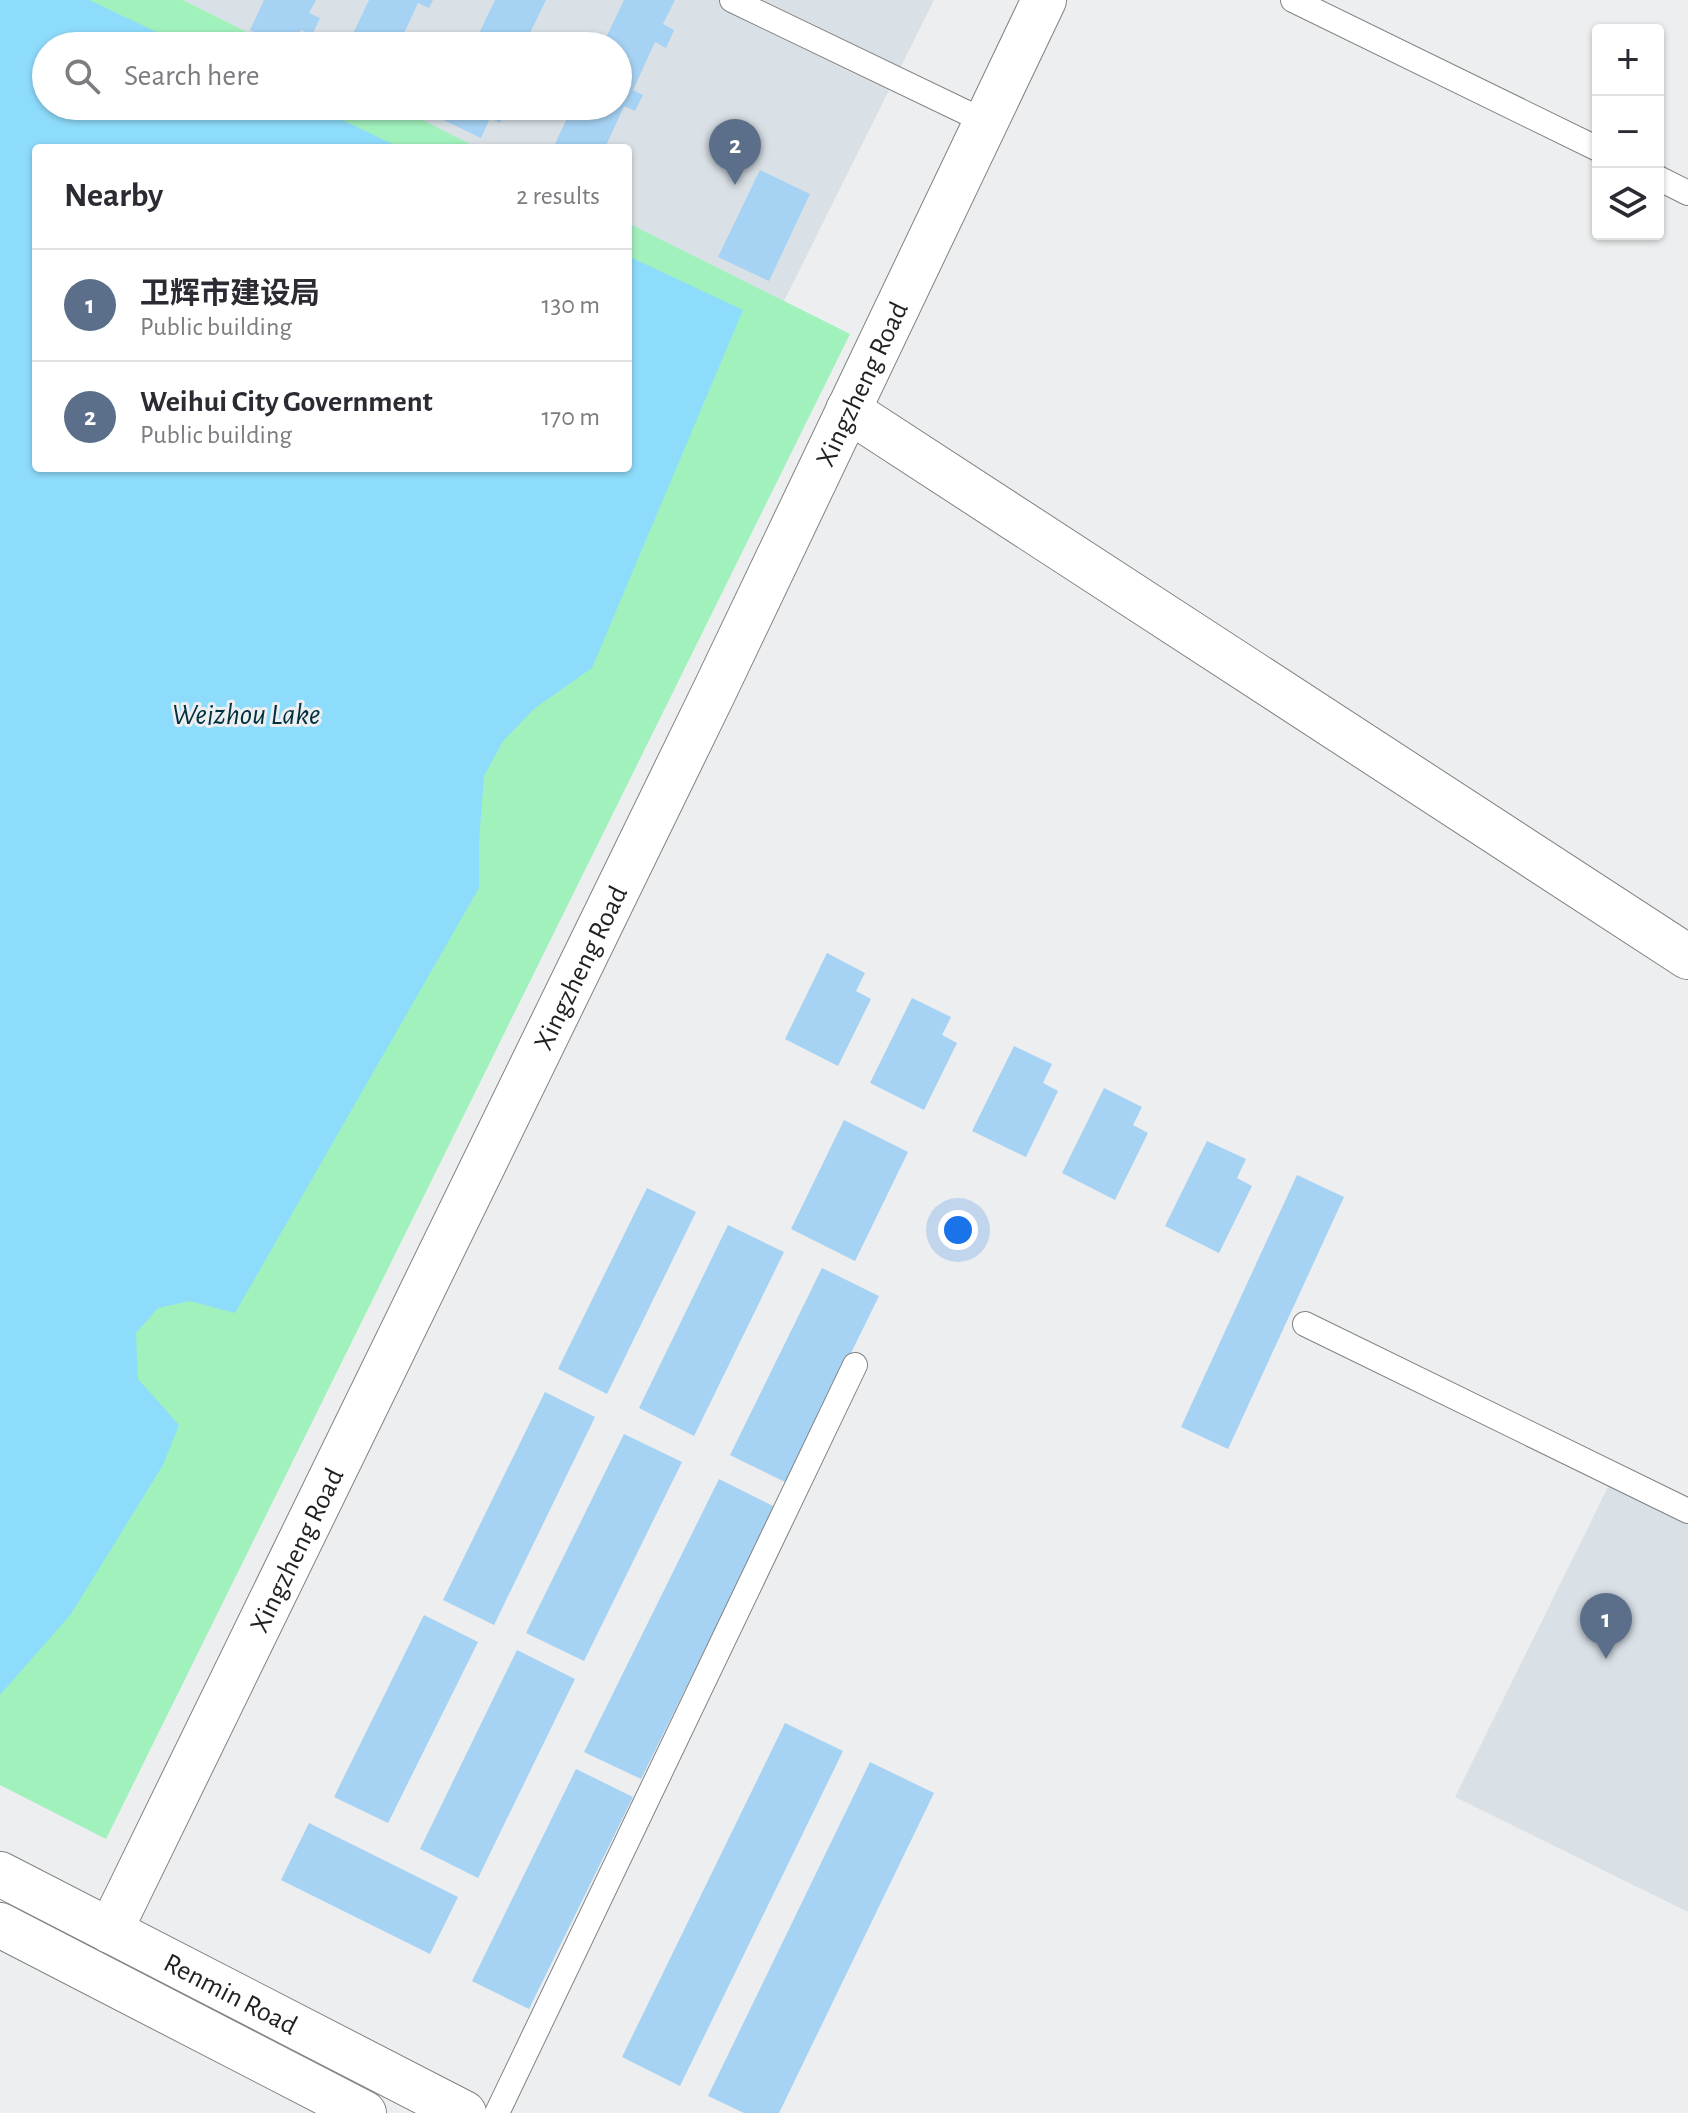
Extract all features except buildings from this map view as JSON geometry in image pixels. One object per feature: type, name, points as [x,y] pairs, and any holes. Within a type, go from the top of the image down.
[{"type":"street","name":"Xingzheng Road","points":[[110,1931],[707,707],[1044,0]]},
{"type":"street","points":[[848,410],[1688,957]]},
{"type":"street","name":"Renmin Road","points":[[0,1874],[464,2113]]},
{"type":"street","name":"Renmin Road","points":[[0,1925],[364,2113]]},
{"type":"lane","points":[[732,0],[986,122]]},
{"type":"lane","points":[[1293,0],[1592,146]]},
{"type":"lane","points":[[1664,181],[1688,193]]},
{"type":"lane","points":[[1305,1324],[1688,1511]]},
{"type":"lane","points":[[497,2113],[855,1365]]},
{"type":"shaded area","points":[[183,0],[934,0],[784,301],[632,225],[632,144],[470,144],[423,120],[632,120],[632,32],[247,32]]},
{"type":"shaded area","points":[[1610,1483],[1688,1521],[1688,1912],[1455,1797]]},
{"type":"green space","name":"Weizhou Lake","points":[[0,0],[183,0],[247,32],[32,32],[32,120],[423,120],[470,144],[32,144],[32,472],[632,472],[632,225],[850,334],[106,1839],[0,1785]]},
{"type":"water","name":"Weizhou Lake","points":[[0,0],[89,0],[156,32],[32,32],[32,120],[342,120],[393,144],[32,144],[32,472],[632,472],[632,258],[743,310],[592,668],[535,708],[503,741],[484,776],[479,888],[235,1313],[190,1301],[158,1308],[136,1333],[138,1379],[179,1425],[163,1465],[71,1614],[0,1695]]},
{"type":"place","name":"Weihui City Government","points":[[735,185]]},
{"type":"place","name":"卫辉市建设局","points":[[1606,1659]]}]
